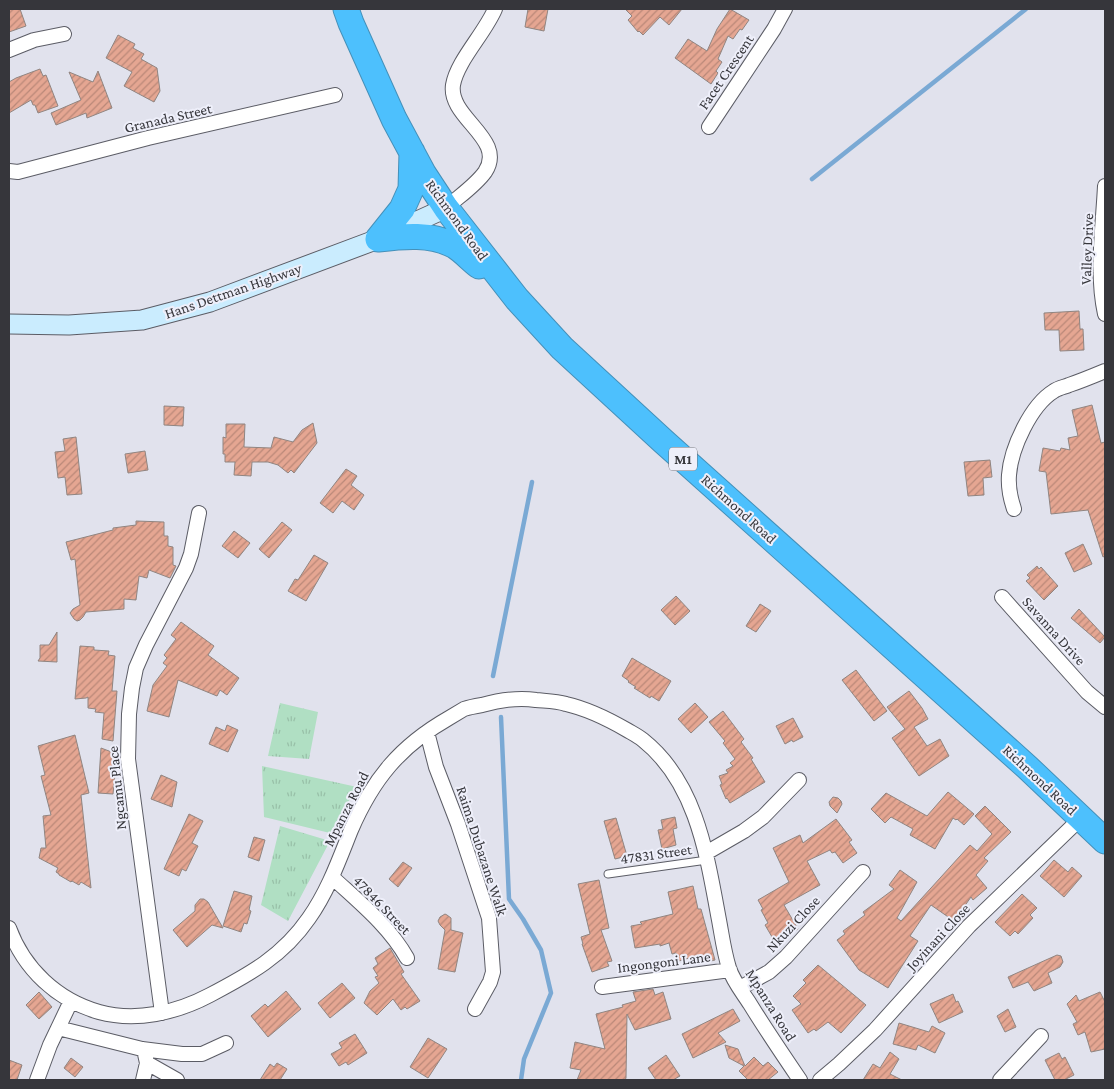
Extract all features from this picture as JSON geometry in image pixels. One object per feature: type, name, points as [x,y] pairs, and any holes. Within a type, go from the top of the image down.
[{"type":"highway","name":"Richmond Road","points":[[346,9],[394,119],[423,173],[446,208],[517,299],[562,348],[627,408],[1027,767],[1105,841]]},
{"type":"highway","points":[[378,239],[402,209],[411,189],[412,152]]},
{"type":"highway","points":[[378,239],[421,236],[456,246],[517,299]]},
{"type":"street","points":[[446,208],[485,171],[490,158],[488,147],[480,134],[461,112],[453,98],[453,86],[462,63],[490,21],[495,9]]},
{"type":"street","name":"Facet Crescent","points":[[709,127],[774,29],[785,9]]},
{"type":"street","points":[[9,50],[34,40],[64,34]]},
{"type":"street","name":"Granada Street","points":[[9,171],[18,172],[148,138],[335,95]]},
{"type":"street","name":"Valley Drive","points":[[1105,186],[1102,298],[1105,314]]},
{"type":"street","name":"Hans Dettman Highway","points":[[9,324],[69,325],[142,320],[210,302],[378,239],[446,208]]},
{"type":"street","points":[[1014,509],[1009,493],[1009,473],[1013,454],[1032,413],[1054,391],[1105,372]]},
{"type":"street","name":"Ngcamu Place","points":[[162,1013],[128,758],[129,714],[136,668],[192,554],[199,513]]},
{"type":"street","name":"Savanna Drive","points":[[1002,596],[1088,692],[1105,707]]},
{"type":"street","name":"Mpanza Road","points":[[9,928],[15,944],[34,971],[53,990],[91,1010],[113,1016],[133,1017],[162,1013],[198,1001],[247,976],[276,955],[297,935],[332,877],[353,827],[378,780],[392,762],[413,741],[436,725],[465,709],[522,698],[566,704],[605,717],[642,739],[663,760],[684,792],[696,819],[706,857],[730,970],[774,1043],[800,1080]]},
{"type":"street","name":"Raima Dubazane Walk","points":[[427,732],[436,766],[458,824],[489,918],[493,972],[490,982],[475,1009]]},
{"type":"street","points":[[706,857],[763,817],[799,780]]},
{"type":"street","name":"Joyinani Close","points":[[820,1080],[875,1030],[969,926],[1081,818]]},
{"type":"street","name":"Nkuzi Close","points":[[740,988],[769,972],[786,957],[863,872]]},
{"type":"street","name":"47846 Street","points":[[332,877],[384,926],[400,945],[407,958]]},
{"type":"street","name":"Ingongoni Lane","points":[[602,987],[730,970]]},
{"type":"street","points":[[36,1080],[71,1001]]},
{"type":"street","points":[[58,1028],[142,1049],[193,1055],[202,1054],[226,1043]]},
{"type":"street","points":[[1000,1080],[1041,1036]]},
{"type":"street","points":[[142,1049],[147,1063],[143,1080]]},
{"type":"street","points":[[147,1063],[177,1080]]},
{"type":"lane","name":"47831 Street","points":[[608,874],[706,857]]},
{"type":"green space","points":[[280,703],[318,712],[309,759],[268,756]]},
{"type":"green space","points":[[262,766],[357,787],[330,833],[264,817]]},
{"type":"green space","points":[[280,826],[330,841],[288,921],[261,905]]},
{"type":"building","points":[[9,9],[20,9],[26,26],[9,32]]},
{"type":"building","points":[[528,9],[548,9],[544,31],[525,27]]},
{"type":"building","points":[[625,9],[682,9],[669,25],[660,17],[643,35],[628,20],[632,16]]},
{"type":"building","points":[[730,9],[749,20],[733,39],[728,36],[718,59],[722,62],[711,84],[675,58],[688,39],[707,51],[717,29]]},
{"type":"building","points":[[118,35],[135,44],[133,48],[144,54],[141,59],[157,68],[160,91],[154,102],[124,86],[132,72],[106,58]]},
{"type":"building","points":[[40,69],[43,76],[46,75],[58,106],[38,113],[31,100],[9,113],[9,82]]},
{"type":"building","points":[[98,71],[112,108],[87,118],[86,113],[56,125],[51,113],[81,100],[69,72],[93,82]]},
{"type":"building","points":[[1079,311],[1080,329],[1083,329],[1084,350],[1060,351],[1059,330],[1045,330],[1044,313]]},
{"type":"building","points":[[1092,405],[1101,443],[1105,442],[1105,556],[1103,557],[1088,510],[1051,514],[1046,472],[1039,471],[1043,448],[1060,451],[1061,448],[1070,450],[1068,438],[1078,436],[1072,410]]},
{"type":"building","points":[[164,406],[184,407],[183,426],[164,425]]},
{"type":"building","points":[[313,423],[317,443],[294,473],[291,470],[288,473],[278,465],[268,462],[252,462],[251,476],[234,475],[235,462],[225,462],[223,437],[226,438],[226,424],[245,424],[244,447],[271,448],[274,437],[293,442],[302,430]]},
{"type":"building","points":[[76,437],[82,494],[67,495],[65,477],[58,478],[55,452],[65,451],[63,439]]},
{"type":"building","points":[[145,451],[148,470],[128,473],[125,454]]},
{"type":"building","points":[[990,460],[992,477],[983,478],[984,495],[968,496],[964,462]]},
{"type":"building","points":[[346,469],[357,476],[351,485],[364,495],[354,510],[342,501],[333,513],[320,503]]},
{"type":"building","points":[[136,521],[164,522],[164,536],[168,536],[168,546],[173,547],[173,565],[176,566],[170,578],[149,570],[147,578],[139,576],[136,600],[124,599],[124,609],[86,612],[77,621],[70,613],[80,605],[75,559],[71,560],[66,542],[113,530],[113,528],[136,525]]},
{"type":"building","points":[[282,522],[292,530],[269,558],[259,549]]},
{"type":"building","points":[[234,531],[250,543],[238,558],[222,546]]},
{"type":"building","points":[[1083,544],[1092,564],[1074,572],[1065,553]]},
{"type":"building","points":[[314,555],[328,563],[306,601],[288,591],[295,579],[298,580]]},
{"type":"building","points":[[1037,566],[1039,569],[1041,567],[1058,586],[1044,600],[1026,581],[1030,578],[1027,575]]},
{"type":"building","points":[[676,596],[690,611],[675,625],[661,610]]},
{"type":"building","points":[[760,604],[771,611],[756,632],[746,626]]},
{"type":"building","points":[[1079,609],[1105,637],[1100,643],[1071,618]]},
{"type":"building","points":[[181,622],[214,646],[208,655],[239,678],[227,695],[220,690],[217,696],[178,680],[169,717],[147,711],[153,685],[167,666],[163,663],[167,658],[164,655],[176,639],[171,635]]},
{"type":"building","points":[[57,632],[57,662],[38,661],[40,658],[40,645],[49,645]]},
{"type":"building","points":[[80,646],[94,647],[94,650],[109,651],[108,655],[115,656],[112,691],[117,691],[113,741],[102,739],[104,713],[95,712],[96,709],[88,708],[88,697],[75,699]]},
{"type":"building","points":[[632,658],[671,681],[659,701],[634,688],[636,687],[622,676]]},
{"type":"building","points":[[856,670],[887,711],[874,721],[842,680]]},
{"type":"building","points":[[909,691],[928,719],[914,727],[927,746],[940,739],[949,756],[919,776],[892,738],[905,729],[887,707]]},
{"type":"building","points":[[695,703],[708,717],[691,733],[678,719]]},
{"type":"building","points":[[723,711],[744,739],[741,742],[753,758],[751,759],[765,782],[730,803],[726,799],[720,785],[722,784],[719,776],[728,773],[726,770],[733,766],[730,763],[735,759],[723,743],[725,741],[709,722]]},
{"type":"building","points":[[793,718],[803,737],[785,744],[776,726]]},
{"type":"building","points":[[227,725],[238,730],[228,752],[209,744],[216,727],[225,731]]},
{"type":"building","points":[[75,735],[89,793],[81,795],[91,888],[81,882],[79,885],[71,882],[56,872],[58,868],[39,858],[41,848],[46,848],[43,816],[51,815],[41,776],[45,775],[38,746]]},
{"type":"building","points":[[101,748],[117,754],[113,794],[98,793]]},
{"type":"building","points":[[161,775],[177,782],[172,807],[151,799]]},
{"type":"building","points":[[948,792],[974,814],[964,825],[953,818],[935,849],[910,835],[913,829],[891,817],[885,823],[871,809],[886,793],[927,816]]},
{"type":"building","points":[[833,797],[838,798],[842,804],[837,813],[830,806],[829,802]]},
{"type":"building","points":[[985,806],[1011,832],[984,858],[988,861],[976,875],[987,888],[973,900],[971,897],[954,921],[931,905],[910,936],[918,941],[888,988],[859,970],[837,940],[845,934],[843,931],[865,915],[863,912],[894,889],[889,885],[900,870],[917,882],[897,918],[901,921],[970,845],[977,851],[992,834],[975,816]]},
{"type":"building","points":[[189,814],[203,821],[192,843],[198,846],[186,871],[182,869],[179,876],[164,869]]},
{"type":"building","points":[[675,817],[677,828],[673,829],[676,845],[662,849],[658,830],[663,829],[661,820]]},
{"type":"building","points":[[616,818],[627,856],[615,859],[604,821]]},
{"type":"building","points":[[836,819],[852,840],[849,842],[857,853],[843,863],[835,852],[832,853],[830,850],[807,861],[820,885],[784,905],[798,929],[775,942],[765,925],[768,923],[758,900],[789,882],[773,848],[800,835],[803,843]]},
{"type":"building","points":[[254,837],[265,840],[259,861],[248,857]]},
{"type":"building","points":[[1054,860],[1068,872],[1072,867],[1082,876],[1064,897],[1040,876]]},
{"type":"building","points":[[403,862],[412,868],[398,887],[389,879]]},
{"type":"building","points":[[599,880],[609,928],[601,930],[612,961],[607,962],[609,966],[592,972],[582,944],[581,937],[590,934],[578,884]]},
{"type":"building","points":[[693,886],[698,909],[701,909],[715,960],[698,964],[696,956],[679,961],[676,953],[672,954],[669,943],[660,946],[660,944],[635,948],[631,926],[673,914],[668,892]]},
{"type":"building","points":[[234,891],[252,896],[249,910],[251,911],[247,924],[244,923],[241,932],[223,926]]},
{"type":"building","points":[[1022,894],[1037,908],[1030,915],[1033,918],[1018,934],[1015,931],[1010,936],[995,922]]},
{"type":"building","points":[[200,899],[208,902],[223,928],[212,925],[187,947],[173,930],[195,911],[195,905]]},
{"type":"building","points":[[445,914],[451,918],[451,930],[463,933],[455,972],[438,969],[445,930],[438,921]]},
{"type":"building","points":[[390,948],[404,972],[401,974],[420,1001],[407,1009],[405,1007],[401,1010],[393,999],[377,1015],[364,1003],[370,991],[379,983],[375,977],[378,976],[373,968],[378,964],[375,958]]},
{"type":"building","points":[[1057,955],[1061,956],[1063,962],[1060,967],[1048,973],[1052,983],[1034,991],[1028,982],[1013,988],[1008,977]]},
{"type":"building","points":[[818,965],[866,1005],[841,1033],[828,1022],[816,1031],[814,1029],[808,1033],[792,1010],[801,1004],[793,996],[806,983],[803,980]]},
{"type":"building","points":[[342,983],[355,998],[330,1018],[318,1003]]},
{"type":"building","points":[[653,989],[655,995],[663,992],[671,1019],[635,1030],[627,1014],[625,1080],[577,1080],[581,1070],[570,1068],[575,1042],[605,1049],[596,1014],[623,1007],[622,1005],[636,1001],[633,992]]},
{"type":"building","points":[[286,991],[301,1009],[268,1037],[251,1016],[265,1004],[268,1007]]},
{"type":"building","points":[[39,992],[52,1007],[39,1019],[26,1005]]},
{"type":"building","points":[[1100,992],[1105,1002],[1105,1049],[1091,1052],[1085,1032],[1078,1035],[1073,1024],[1077,1022],[1067,1004],[1076,995],[1079,1001]]},
{"type":"building","points":[[953,994],[963,1012],[939,1023],[930,1004]]},
{"type":"building","points":[[733,1009],[740,1021],[718,1033],[726,1042],[693,1058],[682,1034]]},
{"type":"building","points":[[1008,1009],[1016,1027],[1005,1032],[997,1016]]},
{"type":"building","points":[[899,1023],[929,1032],[932,1026],[945,1033],[935,1053],[918,1045],[916,1050],[893,1044]]},
{"type":"building","points":[[355,1034],[367,1053],[348,1065],[346,1062],[339,1066],[331,1054],[342,1048],[339,1043]]},
{"type":"building","points":[[428,1038],[447,1049],[428,1078],[410,1067]]},
{"type":"building","points":[[725,1045],[738,1049],[745,1066],[754,1057],[763,1066],[768,1062],[778,1072],[768,1080],[748,1080],[739,1071],[744,1066],[729,1058]]},
{"type":"building","points":[[890,1052],[899,1059],[890,1074],[902,1080],[863,1080],[873,1064],[880,1068]]},
{"type":"building","points":[[1059,1053],[1062,1059],[1065,1057],[1074,1075],[1064,1080],[1055,1080],[1045,1060]]},
{"type":"building","points":[[666,1055],[680,1076],[673,1080],[656,1080],[648,1068]]},
{"type":"building","points":[[71,1058],[83,1067],[75,1077],[64,1068]]},
{"type":"building","points":[[9,1060],[22,1065],[17,1080],[9,1080]]},
{"type":"building","points":[[277,1063],[287,1069],[280,1080],[260,1080],[270,1064],[274,1067]]},
{"type":"waterway","points":[[812,179],[1026,9]]},
{"type":"waterway","points":[[493,676],[532,482]]},
{"type":"waterway","points":[[501,717],[509,899],[541,950],[551,993],[524,1059],[521,1080]]}]
